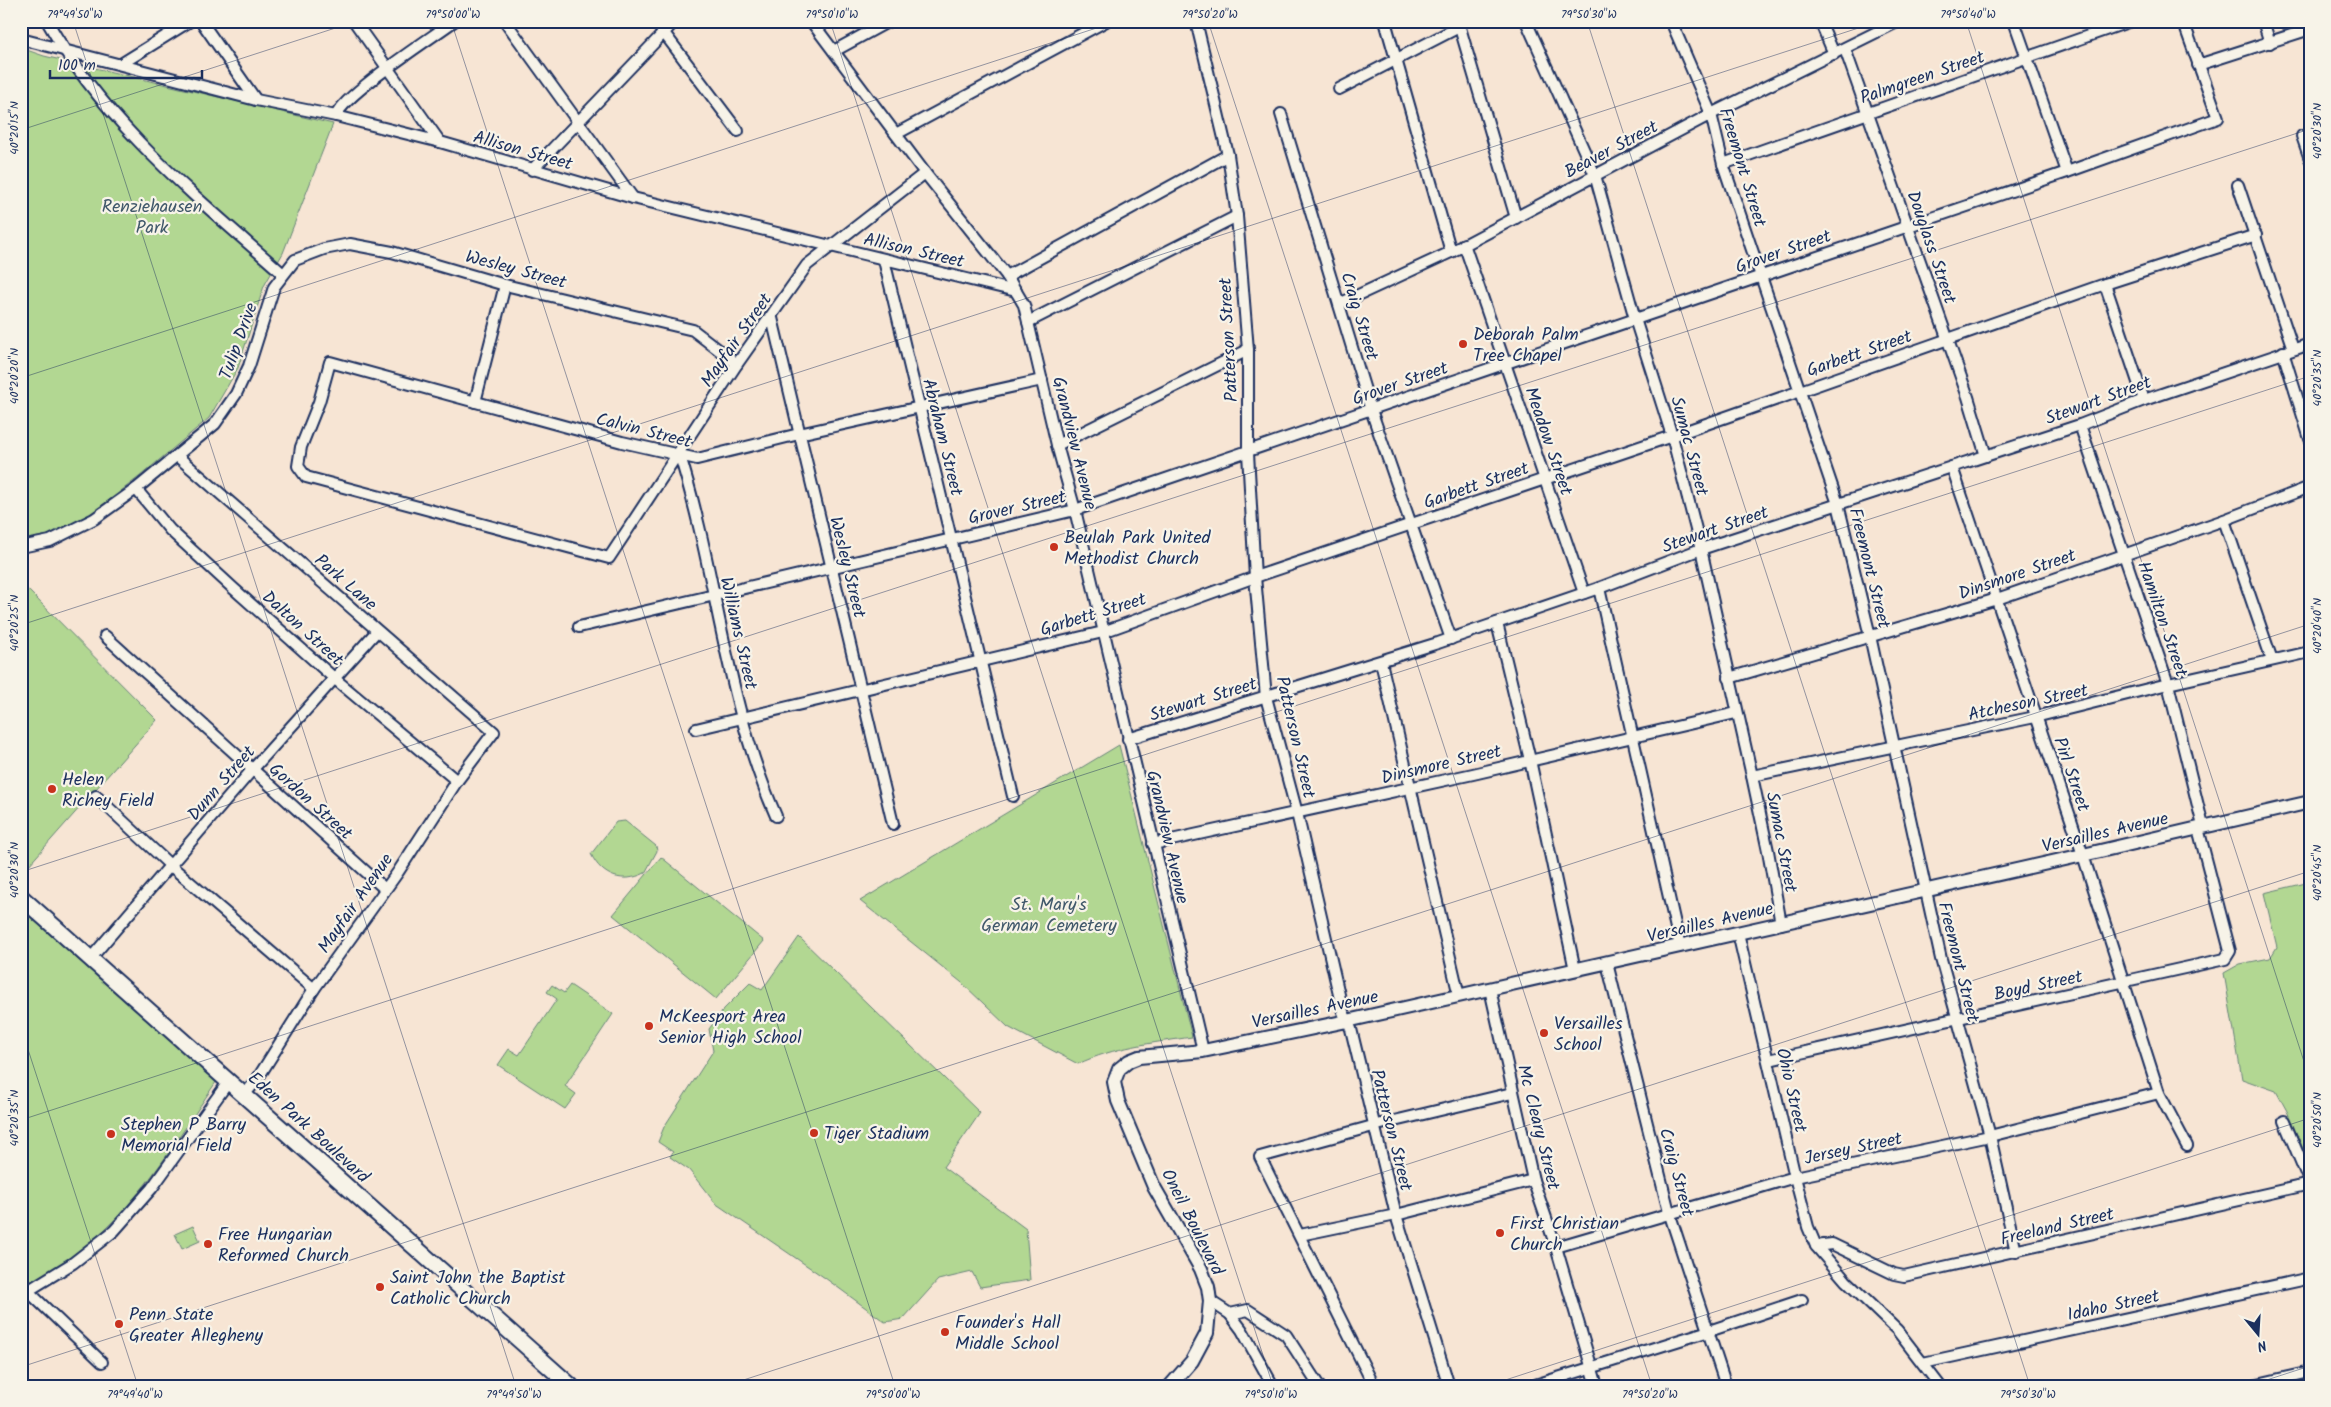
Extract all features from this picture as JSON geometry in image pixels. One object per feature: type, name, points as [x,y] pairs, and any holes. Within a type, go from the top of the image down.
[{"type":"main road","name":"Eden Park Boulevard","points":[[21,897],[92,958],[571,1386]]},
{"type":"street","points":[[47,21],[63,50],[100,100],[148,154],[282,274]]},
{"type":"street","points":[[121,64],[190,21]]},
{"type":"street","points":[[201,21],[256,100]]},
{"type":"street","points":[[354,21],[440,142]]},
{"type":"street","points":[[336,116],[339,108],[354,94],[454,21]]},
{"type":"street","points":[[505,21],[580,122],[633,198]]},
{"type":"street","points":[[655,21],[738,131]]},
{"type":"street","points":[[532,170],[665,34],[675,21]]},
{"type":"street","name":"Grandview Avenue","points":[[811,21],[925,173],[1007,276],[1024,305],[1057,444],[1075,510],[1203,1051]]},
{"type":"street","points":[[834,51],[889,21]]},
{"type":"street","points":[[896,134],[1106,21]]},
{"type":"street","name":"Patterson Street","points":[[1196,21],[1228,155],[1237,216],[1248,350],[1248,453],[1255,577],[1266,697],[1297,813],[1342,1012],[1351,1029],[1396,1215],[1449,1386]]},
{"type":"street","points":[[1385,21],[1451,252]]},
{"type":"street","name":"Sumac Street","points":[[1526,21],[1595,175],[1672,436],[1701,549],[1736,713],[1752,776],[1781,924]]},
{"type":"street","name":"Freemont Street","points":[[1671,21],[1711,114],[1722,164],[1762,276],[1780,335],[1801,390],[1838,504],[1870,636],[1925,891],[1956,1019],[1990,1136],[2016,1252]]},
{"type":"street","points":[[1820,21],[1834,54]]},
{"type":"street","name":"Beaver Street","points":[[1339,304],[1451,252],[1711,114],[1899,21]]},
{"type":"street","points":[[2014,21],[2067,172]]},
{"type":"street","name":"Palmgreen Street","points":[[1722,164],[2132,21]]},
{"type":"street","points":[[2183,21],[2198,65],[2310,29]]},
{"type":"street","points":[[2262,21],[2270,43]]},
{"type":"street","points":[[1339,89],[1458,24],[1516,218]]},
{"type":"street","name":"Allison Street","points":[[21,39],[256,100],[336,116],[440,142],[633,198],[1016,291]]},
{"type":"street","name":"Douglass Street","points":[[1846,48],[1968,397],[1986,456]]},
{"type":"street","name":"Grover Street","points":[[579,627],[714,597],[1075,510],[1248,453],[2067,172],[2218,118],[2198,65]]},
{"type":"street","name":"Craig Street","points":[[1281,114],[1371,410],[1451,639]]},
{"type":"street","points":[[2306,135],[2310,159]]},
{"type":"street","points":[[1007,276],[1228,155]]},
{"type":"street","name":"Mayfair Street","points":[[609,558],[737,364],[772,318],[807,265],[925,173]]},
{"type":"street","points":[[2238,185],[2256,235],[2272,291],[2310,439]]},
{"type":"street","points":[[1028,322],[1237,216]]},
{"type":"street","name":"Garbett Street","points":[[696,729],[1103,632],[1255,577],[1672,436],[2105,284],[2256,235]]},
{"type":"street","name":"Wesley Street","points":[[282,274],[301,257],[324,249],[350,244],[392,252],[505,285],[693,330],[737,364]]},
{"type":"street","name":"Meadow Street","points":[[1464,244],[1507,363],[1584,593]]},
{"type":"street","name":"Abraham Street","points":[[884,260],[1013,796]]},
{"type":"street","name":"Tulip Drive","points":[[21,547],[50,541],[85,523],[136,489],[215,424],[236,394],[249,366],[274,286],[282,274]]},
{"type":"street","points":[[2105,284],[2144,400]]},
{"type":"street","points":[[475,402],[505,285]]},
{"type":"street","name":"Wesley Street","points":[[772,318],[893,824]]},
{"type":"street","name":"Stewart Street","points":[[1128,739],[1451,639],[1599,588],[1701,549],[2080,426],[2144,400],[2310,344]]},
{"type":"street","points":[[1057,444],[1248,350]]},
{"type":"street","name":"Calvin Street","points":[[609,558],[306,476],[298,466],[301,447],[318,402],[330,362],[622,442],[696,459],[1042,380]]},
{"type":"street","name":"Hamilton Street","points":[[2080,426],[2168,684],[2217,902]]},
{"type":"street","name":"Williams Street","points":[[679,454],[742,718],[776,816]]},
{"type":"street","name":"Park Lane","points":[[177,456],[494,732]]},
{"type":"street","name":"Pirl Street","points":[[1952,467],[2082,855],[2159,1093],[2187,1146]]},
{"type":"street","name":"Dinsmore Street","points":[[1729,678],[1997,599],[2224,520],[2310,487]]},
{"type":"street","name":"Dalton Street","points":[[136,489],[170,530],[335,680],[457,781]]},
{"type":"street","points":[[2224,520],[2272,660]]},
{"type":"street","points":[[1599,588],[1680,946]]},
{"type":"street","points":[[1497,623],[1530,760],[1575,970]]},
{"type":"street","name":"Dunn Street","points":[[92,958],[252,770],[335,680],[376,631]]},
{"type":"street","name":"Gordon Street","points":[[104,636],[385,889]]},
{"type":"street","name":"Atcheson Street","points":[[1752,776],[2035,718],[2168,684],[2310,652]]},
{"type":"street","points":[[1381,662],[1459,996]]},
{"type":"street","name":"Dinsmore Street","points":[[1153,844],[1411,788],[1736,713]]},
{"type":"street","name":"Mayfair Avenue","points":[[244,1095],[256,1081],[314,989],[385,889],[457,781],[494,732]]},
{"type":"street","points":[[96,796],[171,866],[314,989]]},
{"type":"street","name":"Versailles Avenue","points":[[1119,1069],[1128,1061],[1139,1057],[1203,1051],[1347,1021],[1781,924],[2310,802]]},
{"type":"street","name":"Boyd Street","points":[[1769,1060],[2225,959],[2230,951],[2217,902]]},
{"type":"street","name":"Ohio Street","points":[[1738,933],[1795,1177],[1808,1227],[1816,1246],[1846,1281],[1897,1330],[1940,1386]]},
{"type":"street","name":"Craig Street","points":[[1607,963],[1670,1212],[1726,1386]]},
{"type":"street","name":"Mc Cleary Street","points":[[1490,989],[1533,1180],[1556,1247],[1597,1386]]},
{"type":"street","name":"Oneil Boulevard","points":[[1119,1069],[1114,1082],[1118,1101],[1154,1187],[1201,1269],[1208,1288],[1210,1301],[1207,1333],[1192,1361],[1170,1386]]},
{"type":"street","points":[[102,1362],[24,1293],[73,1264],[114,1231],[152,1188],[229,1082]]},
{"type":"street","points":[[1374,1386],[1260,1157],[1373,1126],[1512,1093]]},
{"type":"street","name":"Jersey Street","points":[[1556,1247],[1670,1212],[1795,1177],[1990,1136],[2159,1093]]},
{"type":"street","points":[[2284,1121],[2310,1184]]},
{"type":"street","points":[[1300,1235],[1396,1215],[1533,1180]]},
{"type":"street","name":"Freeland Street","points":[[1816,1246],[1832,1244],[1894,1274],[1904,1276],[2310,1184]]},
{"type":"street","name":"Idaho Street","points":[[1923,1363],[2310,1278]]},
{"type":"street","points":[[1532,1386],[1802,1300]]},
{"type":"street","points":[[1210,1301],[1230,1314],[1242,1330],[1272,1386]]},
{"type":"street","points":[[1230,1314],[1248,1310],[1286,1335],[1319,1386]]},
{"type":"street","points":[[2249,1386],[2310,1372]]},
{"type":"green space","name":"Renziehausen Park","points":[[21,48],[44,56],[333,124],[283,253],[264,286],[238,368],[209,418],[139,477],[91,514],[49,535],[21,540]]},
{"type":"green space","name":"Helen Richey Field","points":[[21,583],[157,720],[21,874]]},
{"type":"green space","name":"St. Mary's German Cemetery","points":[[1119,745],[1192,1037],[1105,1053],[1078,1064],[1008,1027],[961,982],[860,901]]},
{"type":"green space","points":[[625,821],[656,846],[657,851],[645,873],[629,878],[621,878],[607,873],[591,854],[616,822]]},
{"type":"green space","points":[[661,857],[764,941],[716,999],[613,915]]},
{"type":"green space","points":[[2310,882],[2310,1165],[2287,1111],[2276,1091],[2242,1079],[2224,973],[2240,964],[2270,958],[2277,947],[2264,893]]},
{"type":"green space","points":[[21,909],[216,1082],[155,1172],[134,1199],[84,1247],[55,1268],[21,1287]]},
{"type":"green space","name":"Tiger Stadium","points":[[799,937],[980,1113],[943,1167],[1026,1229],[1030,1280],[980,1287],[972,1272],[938,1280],[903,1319],[885,1322],[825,1278],[715,1203],[689,1170],[670,1157],[673,1152],[658,1142],[664,1127],[713,1051],[709,1029],[724,1009],[750,983],[762,990]]},
{"type":"green space","points":[[552,985],[564,993],[570,985],[613,1014],[565,1086],[576,1094],[565,1109],[498,1065],[509,1049],[519,1055],[557,999],[547,992]]},
{"type":"green space","points":[[193,1226],[200,1241],[182,1249],[175,1234]]},
{"type":"place","name":"Deborah Palm Tree Chapel","points":[[1463,344]]},
{"type":"place","name":"Beulah Park United Methodist Church","points":[[1054,547]]},
{"type":"place","name":"Helen Richey Field","points":[[52,789]]},
{"type":"place","name":"McKeesport Area Senior High School","points":[[649,1026]]},
{"type":"place","name":"Versailles School","points":[[1544,1033]]},
{"type":"place","name":"Tiger Stadium","points":[[814,1133]]},
{"type":"place","name":"Stephen P Barry Memorial Field","points":[[111,1134]]},
{"type":"place","name":"First Christian Church","points":[[1500,1233]]},
{"type":"place","name":"Free Hungarian Reformed Church","points":[[208,1244]]},
{"type":"place","name":"Saint John the Baptist Catholic Church","points":[[380,1287]]},
{"type":"place","name":"Penn State Greater Allegheny","points":[[119,1324]]},
{"type":"place","name":"Founder's Hall Middle School","points":[[945,1332]]}]
